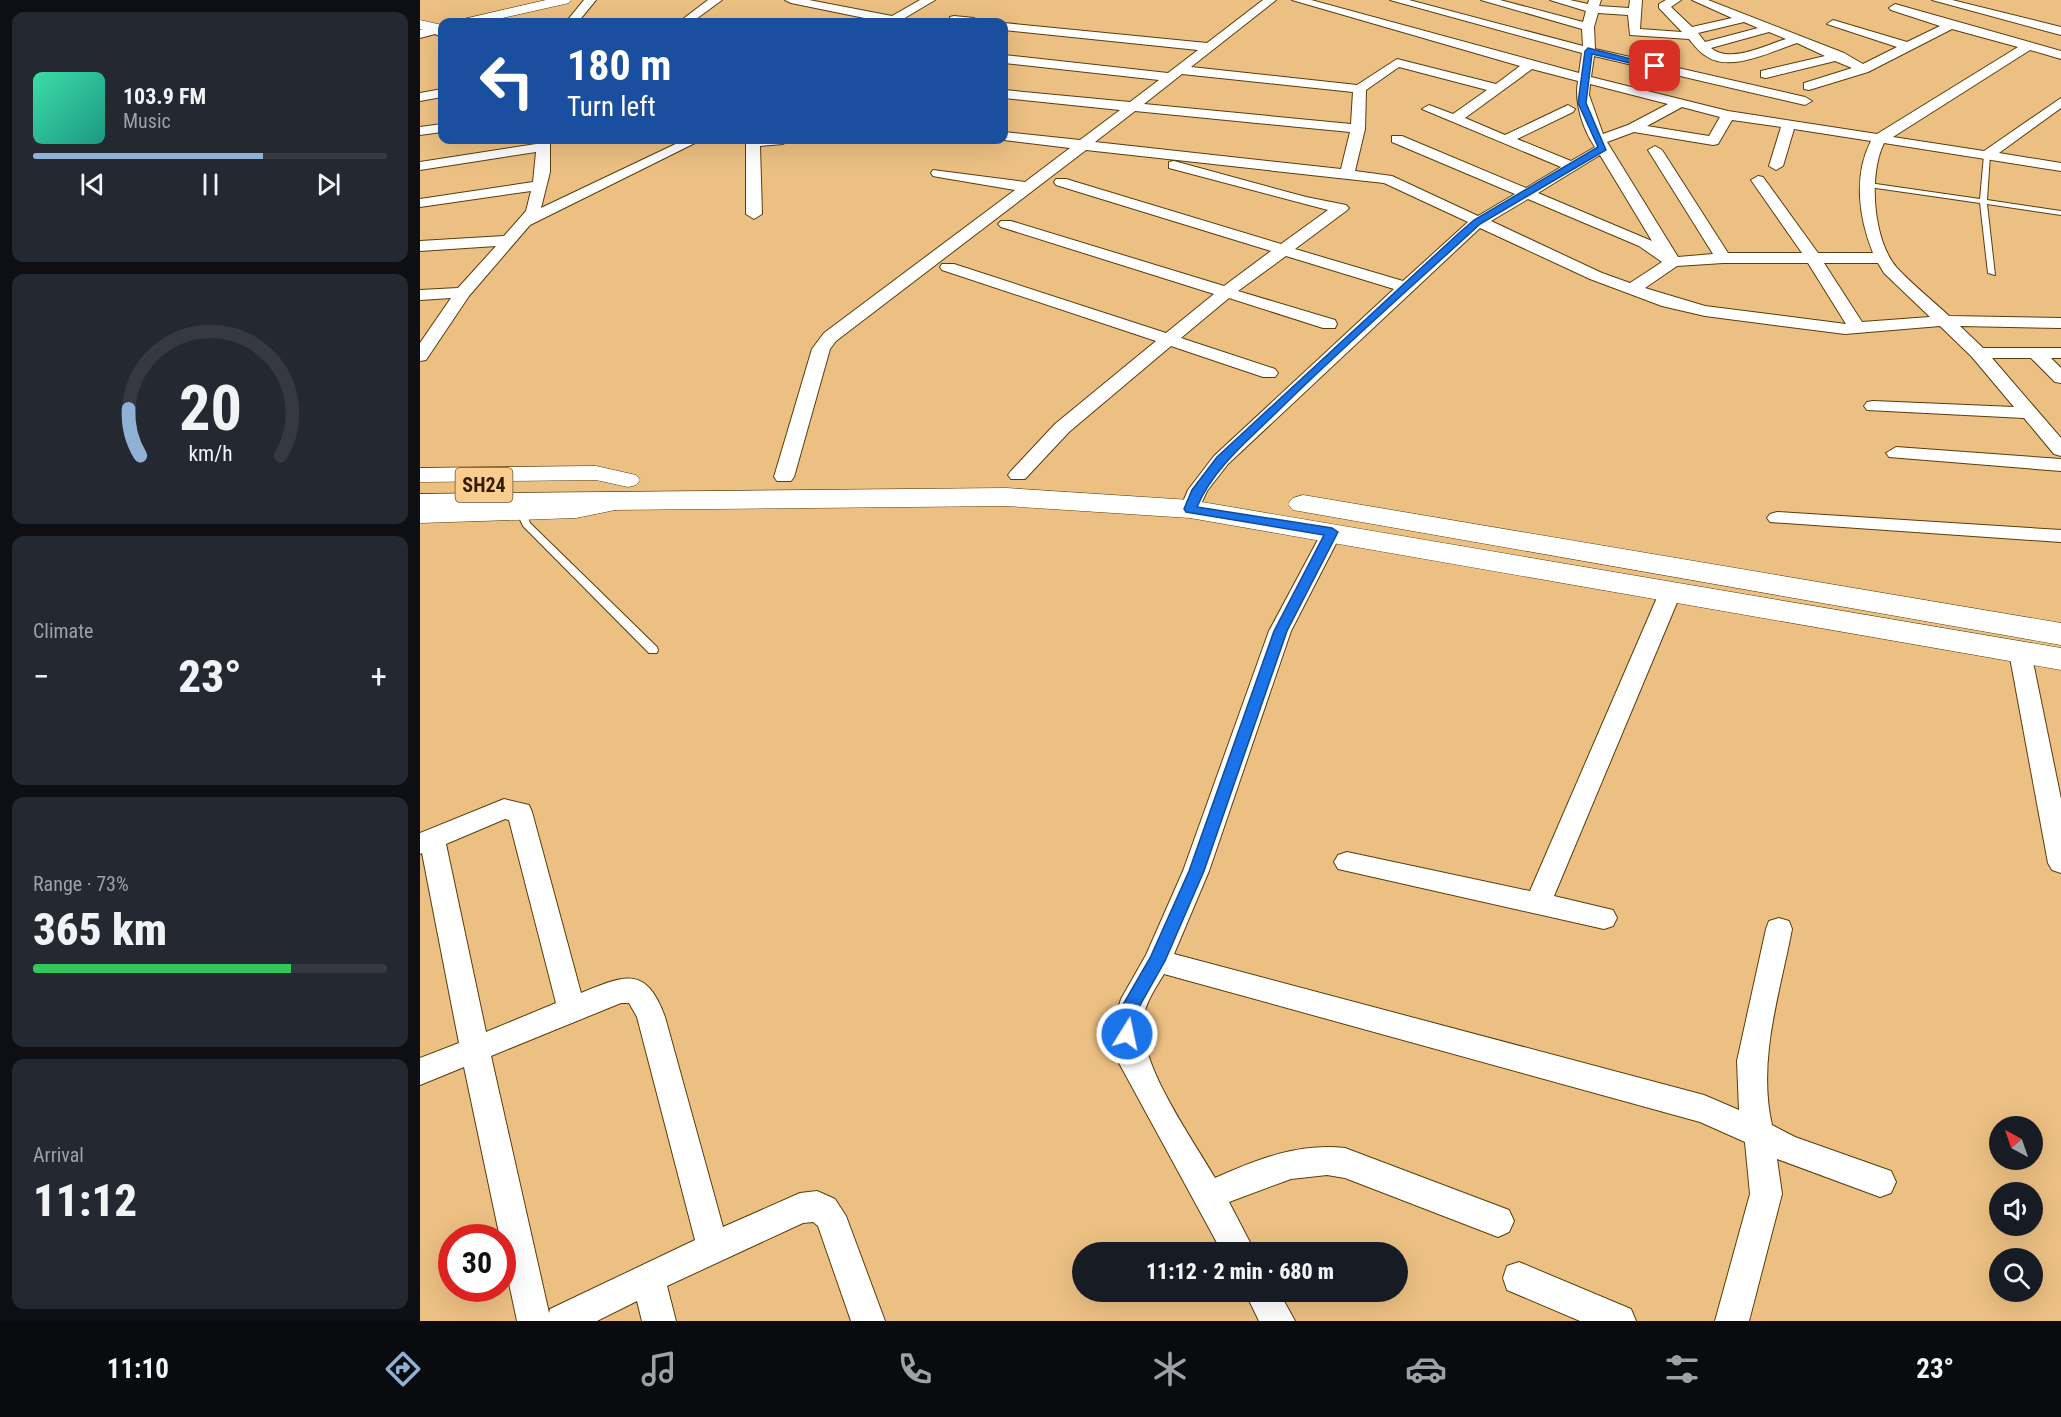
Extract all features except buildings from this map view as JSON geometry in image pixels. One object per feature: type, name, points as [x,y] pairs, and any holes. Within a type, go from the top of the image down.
[{"type":"main road","name":"SH24","points":[[420,503],[535,499],[784,477],[1018,475],[1125,482],[1332,532],[1670,593],[2061,659]]},
{"type":"main road","name":"SH24","points":[[420,487],[535,499]]},
{"type":"main road","name":"SH24","points":[[626,491],[1194,500],[1435,525],[2061,633]]},
{"type":"street","points":[[487,18],[564,0]]},
{"type":"street","points":[[575,18],[590,0]]},
{"type":"street","points":[[691,18],[716,0]]},
{"type":"street","points":[[791,0],[878,18]]},
{"type":"street","points":[[897,18],[928,0]]},
{"type":"street","points":[[784,477],[822,349],[830,337],[1270,0]]},
{"type":"street","points":[[1298,0],[1325,3],[1530,65],[1728,115],[2061,167]]},
{"type":"street","points":[[1396,0],[1588,51],[1806,100]]},
{"type":"street","points":[[1424,33],[1481,0]]},
{"type":"street","points":[[1487,0],[1588,27]]},
{"type":"street","points":[[1556,0],[1594,4],[1644,5],[1689,11],[1717,7],[1840,56],[1863,69]]},
{"type":"street","points":[[1644,5],[1675,0]]},
{"type":"street","points":[[1938,0],[2061,31]]},
{"type":"street","points":[[1594,4],[1588,27],[1588,51],[1582,103],[1600,145],[1673,262]]},
{"type":"street","points":[[1644,5],[1634,32],[1696,38],[1771,28]]},
{"type":"street","points":[[1894,8],[2061,55]]},
{"type":"street","points":[[1689,11],[1696,38],[1715,57],[1726,59],[1798,39]]},
{"type":"street","points":[[1696,38],[1746,18]]},
{"type":"street","points":[[420,24],[438,30]]},
{"type":"street","points":[[1833,24],[1910,47]]},
{"type":"street","points":[[1809,86],[1863,69],[1952,25]]},
{"type":"street","points":[[1008,26],[1209,47]]},
{"type":"street","points":[[420,34],[438,31]]},
{"type":"street","points":[[2027,47],[1879,138],[1869,157],[1871,234],[1881,258],[1941,321],[1978,353],[2061,450]]},
{"type":"street","points":[[1766,74],[1840,56]]},
{"type":"street","points":[[1008,59],[1360,89],[1396,63],[1497,88]]},
{"type":"street","points":[[1455,119],[1530,65]]},
{"type":"street","points":[[1347,173],[1358,129],[1360,89]]},
{"type":"street","points":[[420,97],[438,94]]},
{"type":"street","points":[[1008,94],[1358,129]]},
{"type":"street","points":[[1987,155],[2061,102]]},
{"type":"street","points":[[1194,500],[1221,460],[1404,287],[1477,222],[1574,167],[1600,145],[1678,104]]},
{"type":"street","points":[[1429,109],[1574,167]]},
{"type":"street","points":[[1506,140],[1568,109]]},
{"type":"street","points":[[1633,128],[1713,141],[1728,115]]},
{"type":"street","points":[[1776,166],[1789,125]]},
{"type":"street","points":[[420,131],[438,129]]},
{"type":"street","points":[[1008,136],[1387,179],[1477,222],[1632,289],[1705,311],[1805,325],[1857,328],[1941,321],[2061,323]]},
{"type":"street","points":[[1397,139],[1645,243],[1673,262]]},
{"type":"street","points":[[420,166],[538,144]]},
{"type":"street","points":[[421,354],[463,293],[533,212],[541,185],[543,144]]},
{"type":"street","points":[[525,222],[686,144]]},
{"type":"street","points":[[753,144],[754,213]]},
{"type":"street","points":[[1655,150],[1723,258]]},
{"type":"street","points":[[1018,475],[1048,441],[1226,292],[1341,208],[1305,201],[1195,172],[1143,152]]},
{"type":"street","points":[[938,173],[1027,187]]},
{"type":"street","points":[[1758,180],[1814,258],[1857,328]]},
{"type":"street","points":[[1061,182],[1404,287]]},
{"type":"street","points":[[420,203],[541,185]]},
{"type":"street","points":[[1006,224],[1329,324]]},
{"type":"street","points":[[420,246],[509,240]]},
{"type":"street","points":[[1632,289],[1673,262],[1723,258],[1881,258]]},
{"type":"street","points":[[948,267],[1269,373]]},
{"type":"street","points":[[420,295],[463,293]]},
{"type":"street","points":[[1978,353],[2061,353]]},
{"type":"street","points":[[2036,353],[2061,378]]},
{"type":"street","points":[[1873,406],[2029,412]]},
{"type":"street","points":[[1896,453],[2061,465]]},
{"type":"street","points":[[420,475],[596,473],[626,491]]},
{"type":"street","points":[[420,516],[535,499]]},
{"type":"street","points":[[1777,518],[2061,536]]},
{"type":"street","points":[[1233,1242],[1134,1063],[1127,1034],[1130,1008],[1157,961],[1197,871],[1280,631],[1332,532]]},
{"type":"street","points":[[1538,904],[1670,593]]},
{"type":"street","points":[[2020,652],[2061,864]]},
{"type":"street","points":[[534,1321],[475,1050],[426,841],[504,809],[520,812],[572,1012]]},
{"type":"street","points":[[1347,862],[1604,918]]},
{"type":"street","points":[[1732,1321],[1766,1194],[1759,1134],[1753,1107],[1752,1061],[1779,929]]},
{"type":"street","points":[[1157,961],[1704,1109],[1787,1149],[1880,1182]]},
{"type":"street","points":[[420,1072],[621,991],[635,991],[645,1000],[672,1089],[713,1248]]},
{"type":"street","points":[[1207,1196],[1280,1167],[1323,1158],[1344,1163],[1498,1221]]},
{"type":"street","points":[[562,1321],[648,1278],[800,1208],[813,1205],[823,1207],[830,1216],[868,1321]]},
{"type":"street","points":[[648,1278],[659,1321]]},
{"type":"street","points":[[1519,1278],[1619,1321]]},
{"type":"street","points":[[1267,1302],[1278,1321]]},
{"type":"lane","points":[[1987,155],[1983,202],[1992,273]]},
{"type":"lane","points":[[1869,185],[2061,213]]},
{"type":"lane","points":[[535,499],[526,524],[653,650]]},
{"type":"route","points":[[1127,1034],[1130,1008],[1157,961],[1197,871],[1280,631],[1332,532],[1190,509],[1198,490],[1221,460],[1300,383],[1477,222],[1603,148],[1599,144],[1582,103],[1582,86],[1588,51],[1655,66]]}]
